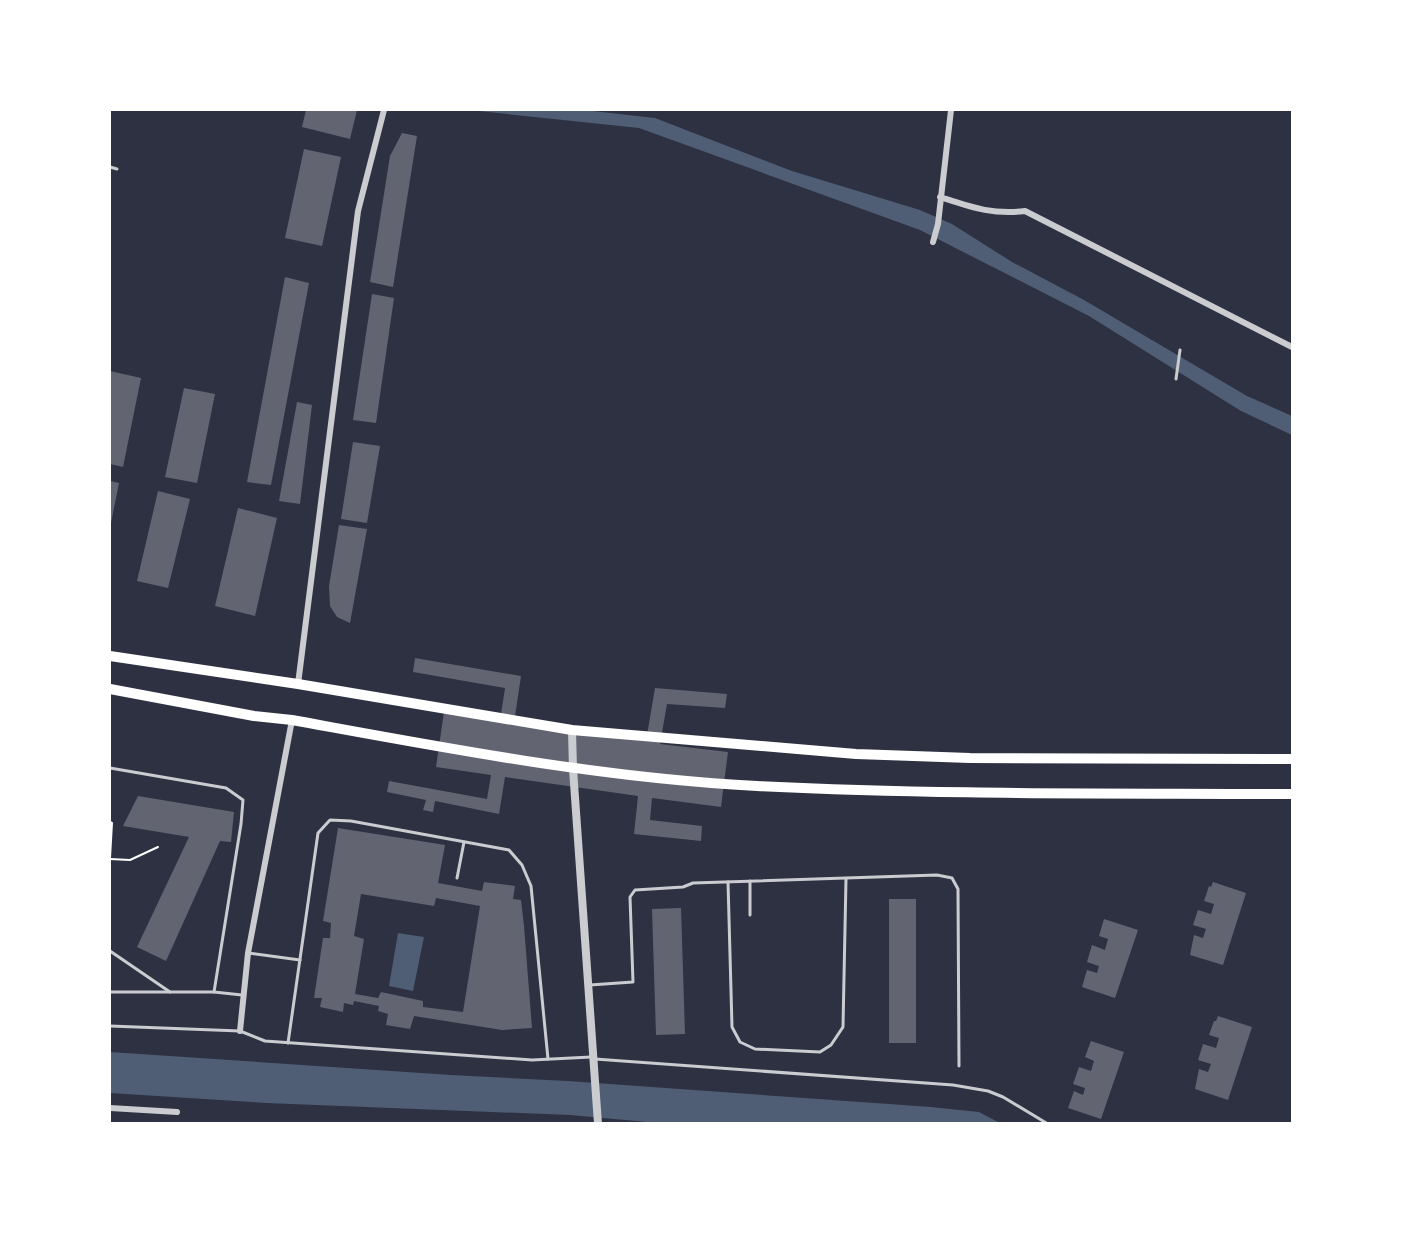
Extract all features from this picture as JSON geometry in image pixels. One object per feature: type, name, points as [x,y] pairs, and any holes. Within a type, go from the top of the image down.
[{"type":"main road","points":[[110,656],[298,684],[572,730],[856,754],[970,758],[1293,759]]},
{"type":"main road","points":[[110,689],[254,716],[292,720],[573,769],[756,786],[916,791],[1293,794]]},
{"type":"street","points":[[298,684],[358,211],[384,110]]},
{"type":"street","points":[[933,242],[939,212],[951,110]]},
{"type":"street","points":[[940,197],[978,210],[1003,214],[1025,211],[1293,346]]},
{"type":"street","points":[[240,1031],[248,953],[292,720]]},
{"type":"street","points":[[572,730],[598,1124]]},
{"type":"street","points":[[110,1108],[177,1112]]},
{"type":"lane","points":[[110,167],[117,169]]},
{"type":"lane","points":[[1176,379],[1180,350]]},
{"type":"lane","points":[[110,768],[226,788],[243,800],[214,992]]},
{"type":"lane","points":[[288,1043],[318,833],[330,820],[351,821],[509,850],[522,865],[531,886],[548,1059]]},
{"type":"lane","points":[[457,878],[464,842]]},
{"type":"lane","points":[[589,985],[633,982],[630,897],[635,890],[683,887],[693,883],[937,875],[952,878],[958,889],[959,1066]]},
{"type":"lane","points":[[728,882],[732,1027],[740,1042],[755,1049],[820,1052],[831,1045],[843,1028],[846,878]]},
{"type":"lane","points":[[750,881],[750,915]]},
{"type":"lane","points":[[110,951],[171,992]]},
{"type":"lane","points":[[248,953],[300,960]]},
{"type":"lane","points":[[110,992],[214,992],[242,995]]},
{"type":"lane","points":[[110,1026],[240,1031],[265,1041],[288,1043],[532,1060],[594,1058],[953,1085],[988,1091],[1003,1097],[1048,1124]]},
{"type":"path","points":[[110,822],[112,823],[110,859],[130,860],[158,847]]},
{"type":"water","points":[[469,110],[584,110],[655,118],[792,171],[920,210],[952,224],[1012,262],[1084,300],[1247,396],[1292,416],[1292,435],[1241,411],[1089,316],[920,230],[639,128]]},
{"type":"water","points":[[398,933],[424,937],[413,991],[389,986]]},
{"type":"water","points":[[110,1052],[931,1107],[979,1112],[1000,1123],[669,1124],[570,1115],[266,1103],[110,1093]]},
{"type":"building","points":[[306,110],[357,110],[350,139],[302,127]]},
{"type":"building","points":[[402,133],[417,136],[393,287],[370,282],[390,156]]},
{"type":"building","points":[[304,149],[341,157],[322,246],[285,238]]},
{"type":"building","points":[[285,277],[309,283],[271,485],[247,482]]},
{"type":"building","points":[[372,294],[394,298],[376,423],[353,420]]},
{"type":"building","points":[[110,371],[141,378],[123,467],[110,464]]},
{"type":"building","points":[[184,388],[215,394],[197,483],[165,477]]},
{"type":"building","points":[[297,402],[312,405],[300,504],[279,501]]},
{"type":"building","points":[[353,442],[380,446],[367,523],[341,519]]},
{"type":"building","points":[[110,481],[119,483],[111,523],[110,523]]},
{"type":"building","points":[[158,491],[190,499],[168,588],[137,581]]},
{"type":"building","points":[[238,508],[277,518],[255,616],[215,606]]},
{"type":"building","points":[[339,525],[367,529],[350,623],[337,617],[330,606],[329,586]]},
{"type":"building","points":[[415,658],[521,676],[514,723],[646,741],[655,688],[727,694],[725,708],[667,704],[660,744],[728,752],[721,807],[652,798],[650,820],[702,826],[701,841],[634,834],[638,796],[505,777],[499,814],[435,801],[433,812],[423,810],[426,800],[387,792],[389,781],[487,799],[491,775],[436,767],[444,712],[500,721],[505,688],[413,672]]},
{"type":"building","points":[[138,796],[234,812],[231,842],[220,841],[166,961],[137,947],[189,837],[123,826]]},
{"type":"building","points":[[338,828],[445,845],[438,883],[482,891],[484,882],[515,886],[513,899],[521,900],[532,1028],[502,1030],[414,1016],[410,1029],[386,1025],[388,1014],[378,1011],[379,1006],[354,1001],[353,1005],[344,1003],[343,1012],[320,1007],[322,998],[314,998],[323,938],[330,938],[331,923],[323,921]],"holes":[[[361,894],[434,906],[436,898],[480,906],[463,1012],[423,1007],[423,1001],[381,992],[378,998],[355,994],[364,939],[354,936]]]},
{"type":"building","points":[[1213,882],[1246,893],[1223,965],[1190,955],[1194,935],[1203,938],[1206,929],[1193,925],[1198,910],[1211,914],[1214,904],[1204,901],[1209,886],[1211,887]]},
{"type":"building","points":[[889,899],[916,899],[916,1043],[889,1043]]},
{"type":"building","points":[[681,908],[685,1034],[656,1035],[652,909]]},
{"type":"building","points":[[1104,919],[1138,930],[1115,998],[1082,987],[1087,970],[1097,973],[1099,966],[1087,962],[1092,945],[1105,950],[1108,939],[1099,936]]},
{"type":"building","points":[[1218,1016],[1252,1027],[1228,1100],[1195,1089],[1199,1069],[1208,1072],[1211,1064],[1198,1060],[1203,1044],[1216,1048],[1219,1038],[1209,1035]]},
{"type":"building","points":[[1091,1041],[1124,1052],[1101,1119],[1068,1108],[1074,1091],[1083,1095],[1085,1088],[1073,1084],[1079,1067],[1091,1071],[1094,1061],[1085,1057]]}]
